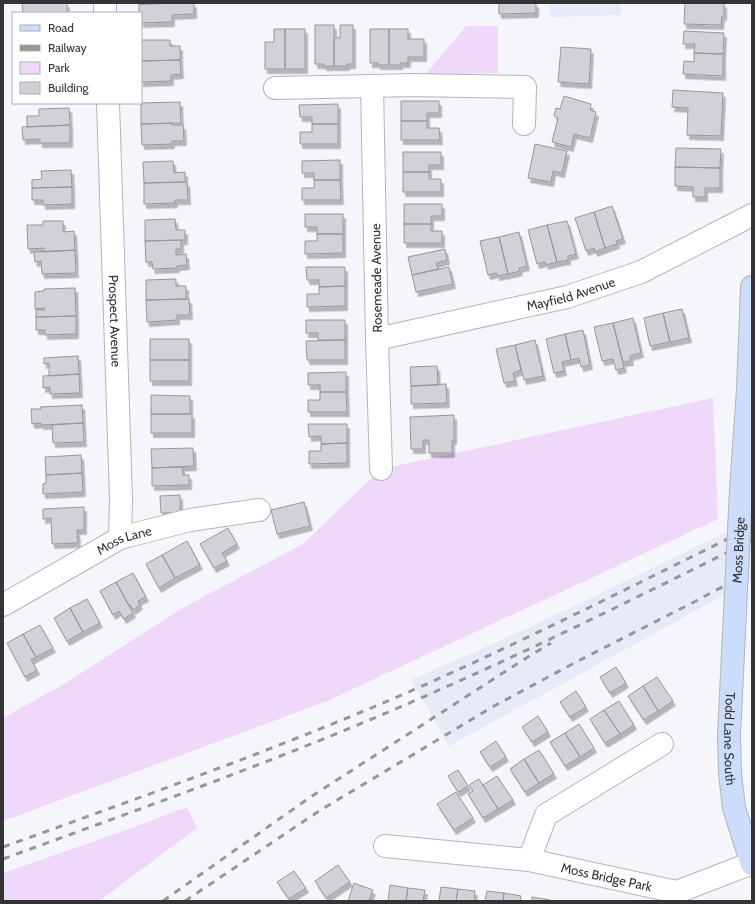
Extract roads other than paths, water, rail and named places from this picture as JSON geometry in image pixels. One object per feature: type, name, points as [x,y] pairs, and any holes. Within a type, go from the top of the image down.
[{"type":"street","points":[[276,88],[412,85],[525,87],[524,124]]},
{"type":"street","name":"Rosemeade Avenue","points":[[372,86],[381,469]]},
{"type":"street","name":"Prospect Avenue","points":[[108,104],[121,499],[120,538]]},
{"type":"street","name":"Mayfield Avenue","points":[[377,339],[581,293],[641,272],[752,215]]},
{"type":"street","name":"Moss Bridge","points":[[735,612],[748,389],[752,287]]},
{"type":"street","name":"Moss Lane","points":[[3,605],[120,538],[190,520],[259,510]]},
{"type":"street","name":"Todd Lane South","points":[[735,612],[729,735],[730,774],[734,808],[752,864]]},
{"type":"street","points":[[529,860],[546,816],[662,744]]},
{"type":"street","name":"Moss Bridge Park","points":[[386,846],[529,860],[676,892],[752,864]]},
{"type":"railway","points":[[3,847],[246,758],[390,700],[527,638],[752,527]]},
{"type":"railway","points":[[3,859],[248,769],[393,710],[529,649],[752,540]]},
{"type":"railway","points":[[185,901],[319,811],[494,706],[752,571]]},
{"type":"railway","points":[[163,901],[309,798],[551,643]]}]
